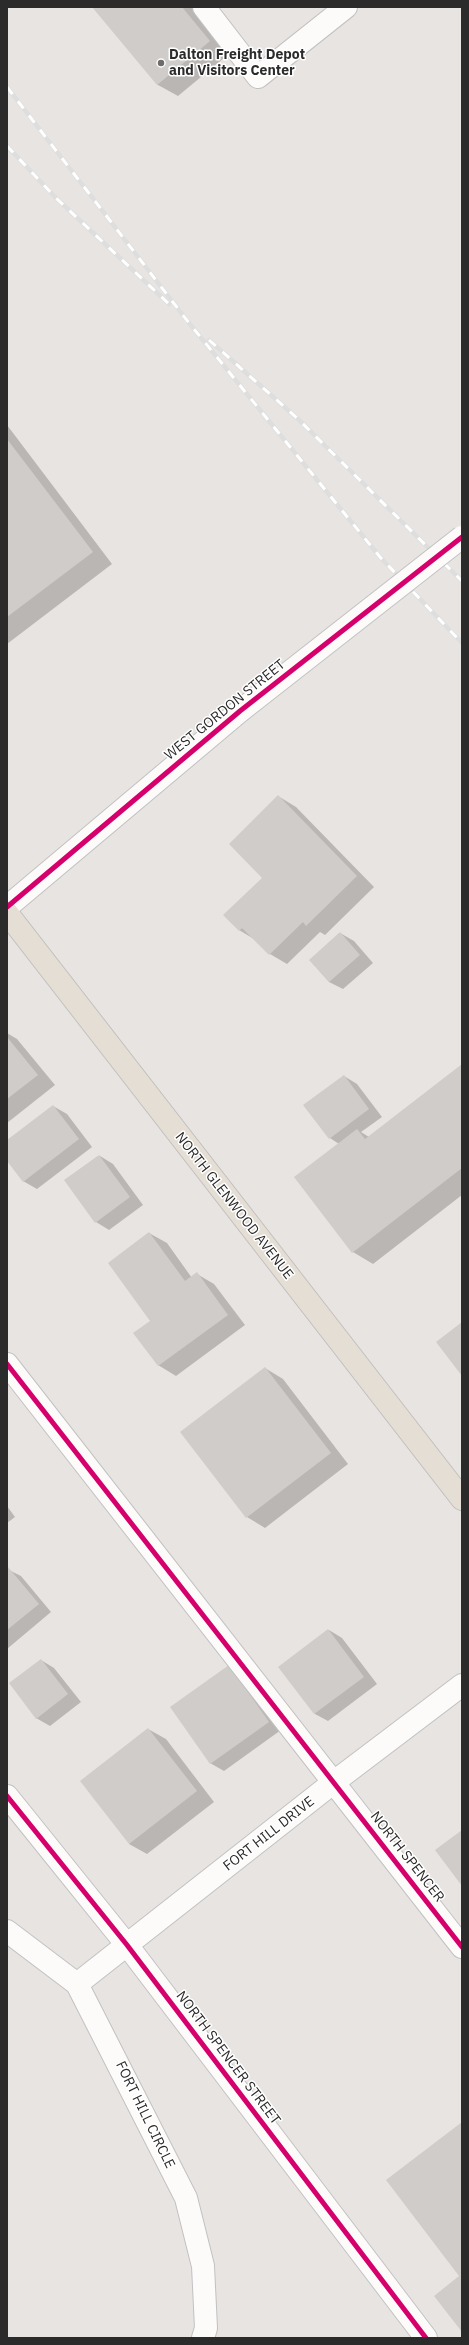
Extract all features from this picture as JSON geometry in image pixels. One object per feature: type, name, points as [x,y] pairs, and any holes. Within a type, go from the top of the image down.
[{"type":"main road","name":"NORTH GLENWOOD AVENUE","points":[[7,913],[462,1499]]},
{"type":"street","points":[[204,7],[258,77],[346,7]]},
{"type":"street","name":"WEST GORDON STREET","points":[[7,906],[240,711],[462,537]]},
{"type":"street","name":"NORTH SPENCER","points":[[7,1364],[462,1947]]},
{"type":"street","name":"FORT HILL DRIVE","points":[[77,1984],[334,1782],[462,1685]]},
{"type":"street","name":"NORTH SPENCER STREET","points":[[7,1796],[127,1945],[426,2338]]},
{"type":"street","name":"FORT HILL CIRCLE","points":[[7,1931],[77,1984],[186,2198],[203,2266],[206,2328],[203,2338]]},
{"type":"building","name":"Dalton Freight Depot and Visitors Center","points":[[92,7],[182,7],[210,41],[157,85]]},
{"type":"building","points":[[7,439],[93,552],[7,617]]},
{"type":"building","points":[[278,795],[357,876],[306,926],[303,922],[269,955],[242,928],[239,931],[223,915],[262,878],[229,844]]},
{"type":"building","points":[[340,932],[360,955],[329,982],[309,960]]},
{"type":"building","points":[[7,1037],[38,1075],[7,1099]]},
{"type":"building","points":[[462,1064],[462,1168],[352,1253],[294,1177],[357,1129],[365,1139]]},
{"type":"building","points":[[344,1075],[369,1109],[329,1139],[303,1105]]},
{"type":"building","points":[[53,1105],[79,1139],[23,1182],[7,1161],[7,1140]]},
{"type":"building","points":[[99,1155],[130,1197],[95,1223],[64,1180]]},
{"type":"building","points":[[149,1232],[185,1281],[197,1272],[228,1315],[158,1366],[133,1333],[150,1321],[108,1263]]},
{"type":"building","points":[[462,1322],[462,1376],[436,1342]]},
{"type":"building","points":[[265,1367],[331,1453],[246,1518],[180,1432]]},
{"type":"building","points":[[8,1567],[39,1604],[7,1630],[7,1568]]},
{"type":"building","points":[[328,1629],[364,1677],[314,1714],[278,1667]]},
{"type":"building","points":[[41,1659],[68,1694],[36,1719],[9,1683]]},
{"type":"building","points":[[229,1665],[269,1722],[210,1764],[170,1707]]},
{"type":"building","points":[[148,1728],[197,1791],[129,1844],[80,1781]]},
{"type":"building","points":[[462,1830],[462,1886],[435,1850]]},
{"type":"building","points":[[462,2122],[462,2332],[434,2296],[459,2276],[386,2180]]},
{"type":"railway","points":[[7,87],[189,323],[380,557],[462,643]]},
{"type":"railway","points":[[7,146],[56,198],[169,304]]},
{"type":"railway","points":[[209,340],[297,418],[462,581]]},
{"type":"cycle path","points":[[7,907],[240,711],[462,537]]},
{"type":"cycle path","points":[[7,1364],[462,1947]]},
{"type":"cycle path","points":[[7,1796],[127,1945],[426,2338]]},
{"type":"place","name":"Dalton Freight Depot and Visitors Center","points":[[161,63]]}]
